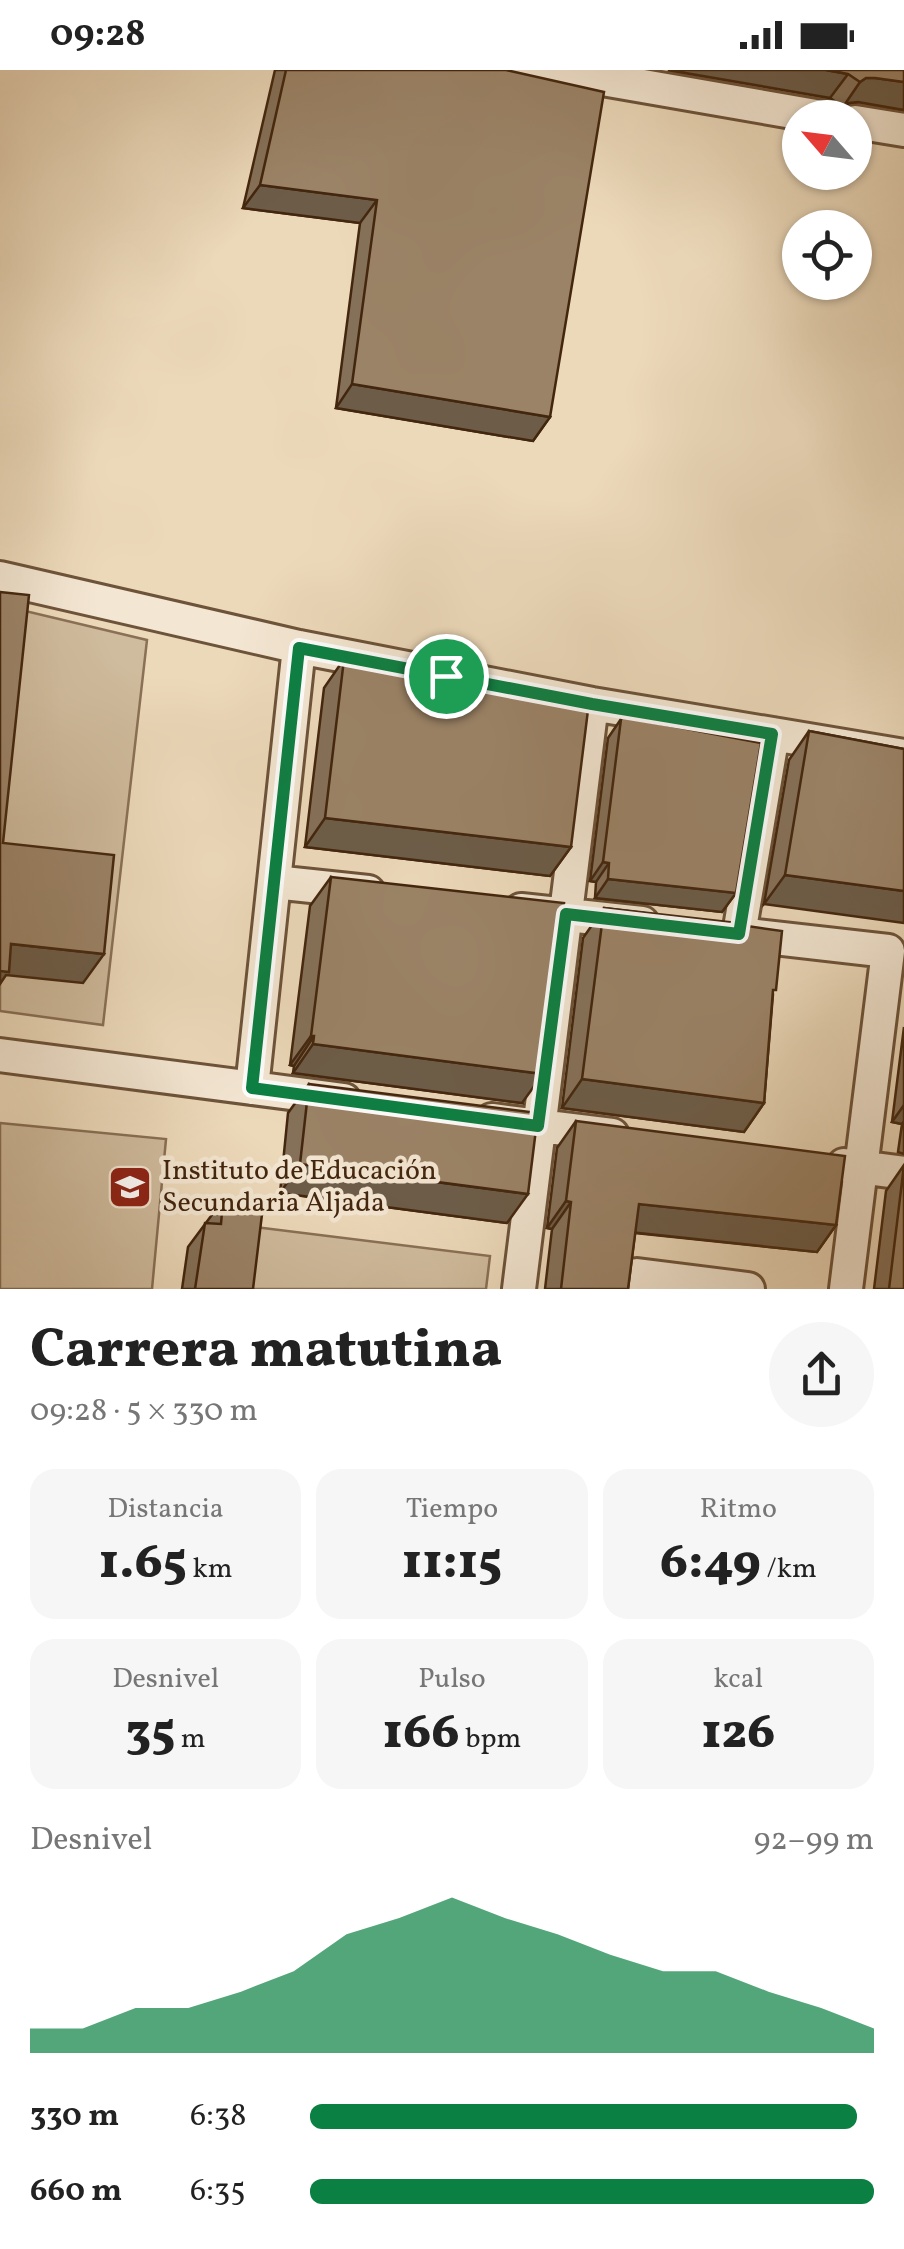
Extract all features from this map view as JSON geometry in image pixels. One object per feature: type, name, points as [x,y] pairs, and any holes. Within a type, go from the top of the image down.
[{"type":"street","points":[[505,70],[568,73],[782,110]]},
{"type":"street","points":[[872,125],[904,130]]},
{"type":"street","points":[[0,578],[299,648],[592,704],[904,756]]},
{"type":"street","points":[[252,1088],[299,648]]},
{"type":"street","points":[[520,1289],[592,704]]},
{"type":"street","points":[[739,934],[772,734]]},
{"type":"street","points":[[274,882],[390,895]]},
{"type":"street","points":[[488,906],[888,951],[846,1289]]},
{"type":"street","points":[[0,1054],[366,1103]]},
{"type":"street","points":[[462,1116],[633,1138]]},
{"type":"street","points":[[805,1160],[904,1172]]},
{"type":"street","points":[[635,1289],[637,1275],[748,1289]]},
{"type":"shaded area","points":[[0,605],[147,640],[103,1025],[0,1011]]},
{"type":"shaded area","points":[[0,1123],[166,1139],[152,1289],[0,1289]]},
{"type":"shaded area","points":[[255,1227],[490,1256],[486,1289],[248,1289]]},
{"type":"building","points":[[286,70],[506,70],[604,92],[550,417],[352,384],[377,200],[260,185]]},
{"type":"building","points":[[826,70],[904,70],[904,82],[866,78],[860,82],[848,74]]},
{"type":"building","points":[[0,592],[29,595],[3,843],[114,855],[104,954],[11,944],[9,972],[0,971]]},
{"type":"building","points":[[344,659],[589,702],[571,847],[325,818]]},
{"type":"building","points":[[624,717],[761,743],[736,893],[608,879],[609,863],[603,862]]},
{"type":"building","points":[[809,731],[904,749],[904,891],[785,875]]},
{"type":"building","points":[[331,877],[564,903],[543,1074],[313,1044]]},
{"type":"building","points":[[604,908],[782,931],[764,1103],[582,1079]]},
{"type":"building","points":[[309,1084],[538,1113],[528,1194],[300,1164]]},
{"type":"building","points":[[576,1121],[845,1156],[836,1225],[639,1204],[628,1289],[561,1289]]},
{"type":"building","points":[[904,1165],[904,1289],[889,1289]]},
{"type":"building","points":[[223,1200],[263,1206],[253,1289],[195,1289],[205,1223],[221,1224]]},
{"type":"place","name":"Instituto de Educación Secundaria Aljada","points":[[130,1187]]},
{"type":"route","points":[[299,648],[446,676],[772,734],[739,934],[566,914],[538,1126],[252,1088],[299,648]]}]
